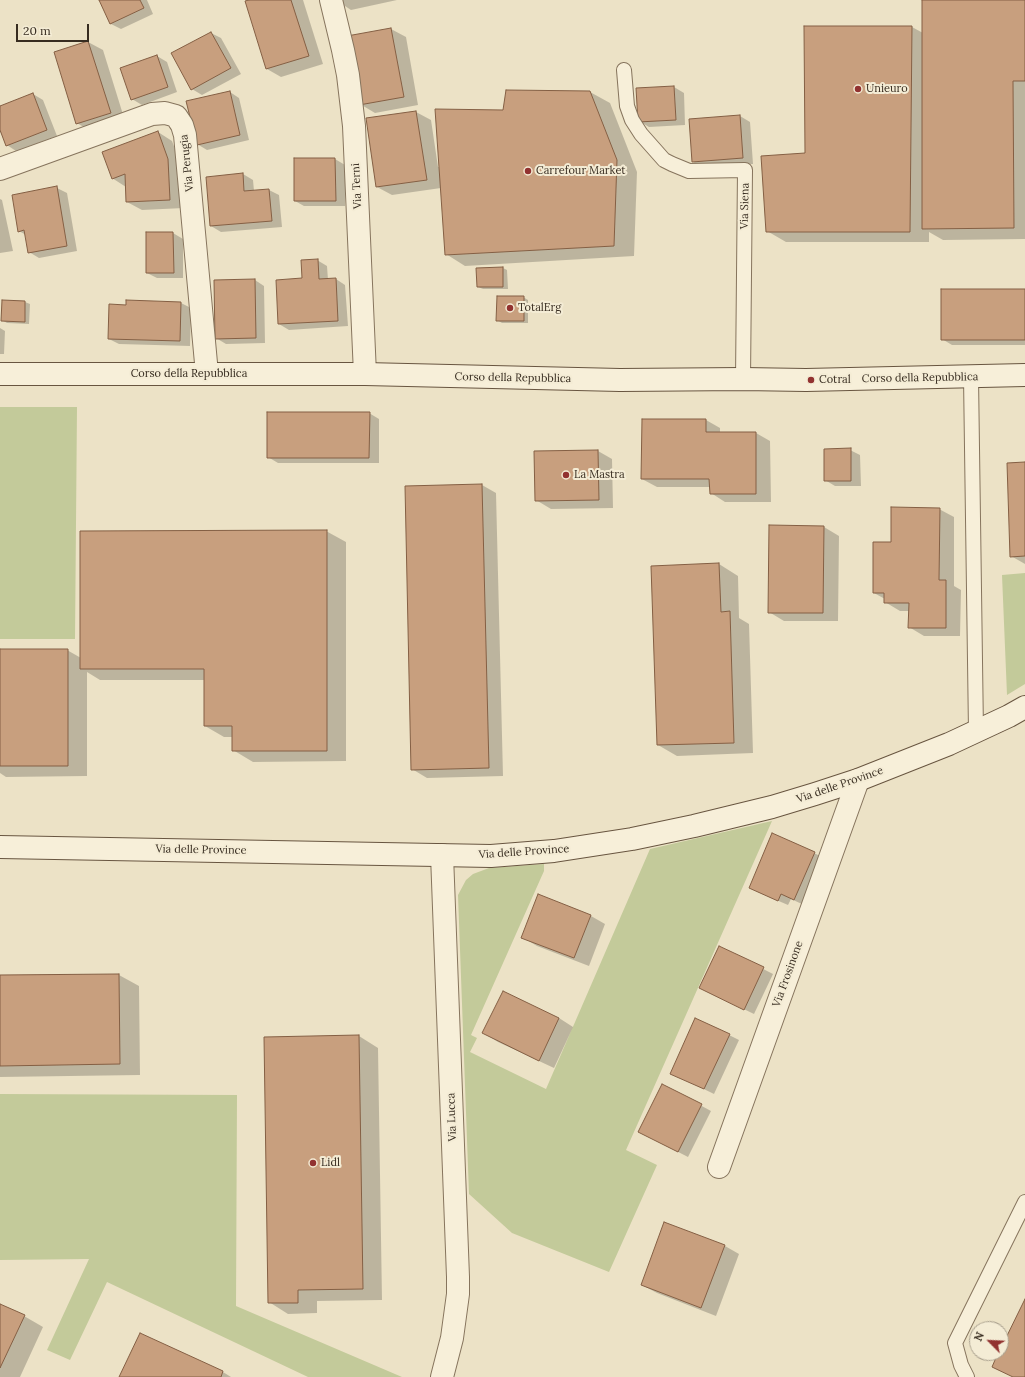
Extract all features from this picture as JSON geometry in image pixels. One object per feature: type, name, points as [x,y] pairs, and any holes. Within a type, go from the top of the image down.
[{"type":"street","name":"Via Terni","points":[[331,0],[348,75],[354,126],[365,374]]},
{"type":"street","name":"Via Perugia","points":[[0,169],[152,114],[165,113],[176,116],[182,124],[185,135],[207,374]]},
{"type":"street","name":"Corso della Repubblica","points":[[0,374],[365,374],[620,380],[806,380],[1025,376]]},
{"type":"street","name":"Via delle Province","points":[[0,847],[491,856],[554,851],[632,839],[694,826],[759,810],[858,780],[976,732],[1025,707]]},
{"type":"street","name":"Via Frosinone","points":[[719,1167],[858,780]]},
{"type":"street","name":"Via Lucca","points":[[442,855],[458,1294],[452,1338],[442,1377]]},
{"type":"lane","name":"Via Siena","points":[[624,70],[627,106],[632,120],[641,134],[664,160],[689,171],[745,170],[743,379]]},
{"type":"lane","points":[[971,377],[976,732]]},
{"type":"lane","points":[[967,1377],[961,1366],[955,1343],[1025,1202]]},
{"type":"green space","points":[[0,407],[77,407],[75,639],[0,639]]},
{"type":"green space","points":[[1025,573],[1025,684],[1007,695],[1002,575]]},
{"type":"green space","points":[[772,821],[626,1150],[657,1165],[609,1272],[512,1233],[469,1194],[458,895],[466,880],[473,874],[489,868],[544,864],[544,871],[471,1035],[477,1038],[470,1052],[546,1089],[650,849]]},
{"type":"green space","points":[[0,1094],[237,1095],[236,1306],[402,1377],[308,1377],[107,1282],[70,1360],[47,1350],[89,1259],[0,1260]]},
{"type":"building","points":[[99,0],[140,0],[144,8],[110,24]]},
{"type":"building","points":[[291,0],[309,56],[266,69],[245,1]]},
{"type":"building","points":[[922,0],[1025,0],[1025,81],[1013,81],[1014,228],[922,229]]},
{"type":"building","name":"Unieuro","points":[[804,26],[912,26],[910,232],[766,232],[761,156],[805,153]]},
{"type":"building","points":[[391,28],[404,97],[359,105],[347,36]]},
{"type":"building","points":[[211,32],[231,68],[191,90],[171,53]]},
{"type":"building","points":[[88,41],[111,113],[76,124],[54,52]]},
{"type":"building","points":[[157,55],[168,87],[131,100],[120,68]]},
{"type":"building","points":[[674,86],[676,120],[638,122],[636,88]]},
{"type":"building","name":"Carrefour Market","points":[[506,90],[590,91],[617,160],[614,246],[445,255],[435,109],[503,110]]},
{"type":"building","points":[[230,91],[240,135],[197,145],[186,101]]},
{"type":"building","points":[[33,93],[47,130],[6,146],[0,130],[0,106]]},
{"type":"building","points":[[416,111],[427,180],[376,187],[366,118]]},
{"type":"building","points":[[740,115],[743,158],[692,162],[689,119]]},
{"type":"building","points":[[158,131],[168,159],[170,200],[126,202],[125,174],[112,179],[102,152]]},
{"type":"building","points":[[294,158],[335,158],[336,201],[294,201]]},
{"type":"building","points":[[243,173],[244,191],[269,189],[272,221],[210,226],[206,177]]},
{"type":"building","points":[[57,186],[67,246],[28,253],[24,230],[18,232],[12,195]]},
{"type":"building","points":[[146,232],[173,232],[174,273],[146,273]]},
{"type":"building","points":[[318,259],[319,279],[336,278],[338,321],[278,324],[276,280],[302,278],[301,260]]},
{"type":"building","points":[[503,267],[503,287],[477,287],[476,268]]},
{"type":"building","points":[[255,279],[256,338],[215,339],[214,280]]},
{"type":"building","points":[[941,289],[1025,289],[1025,340],[941,340]]},
{"type":"building","name":"TotalErg","points":[[497,296],[524,296],[524,321],[496,321]]},
{"type":"building","points":[[2,300],[25,301],[25,322],[1,321]]},
{"type":"building","points":[[126,300],[181,302],[180,341],[108,339],[109,304],[126,305]]},
{"type":"building","points":[[267,412],[370,412],[369,458],[267,458]]},
{"type":"building","points":[[642,419],[706,419],[706,432],[756,432],[756,494],[710,494],[709,479],[641,479]]},
{"type":"building","points":[[851,448],[851,481],[824,481],[824,449]]},
{"type":"building","name":"La Mastra","points":[[598,450],[599,500],[535,501],[534,451]]},
{"type":"building","points":[[1025,462],[1025,556],[1010,557],[1007,463]]},
{"type":"building","points":[[482,484],[489,768],[411,770],[405,486]]},
{"type":"building","points":[[891,507],[940,508],[939,580],[946,580],[946,628],[908,628],[909,603],[884,603],[884,593],[873,593],[873,542],[891,542]]},
{"type":"building","points":[[769,525],[824,526],[823,613],[768,613]]},
{"type":"building","points":[[327,530],[327,751],[232,751],[232,726],[204,726],[204,669],[80,669],[80,531]]},
{"type":"building","points":[[719,563],[721,612],[730,611],[734,743],[657,745],[651,566]]},
{"type":"building","points":[[0,649],[68,649],[68,766],[0,766]]},
{"type":"building","points":[[772,833],[815,852],[794,900],[781,894],[778,901],[749,888]]},
{"type":"building","points":[[538,894],[591,915],[574,958],[521,938]]},
{"type":"building","points":[[719,946],[764,967],[744,1010],[699,988]]},
{"type":"building","points":[[119,974],[120,1064],[0,1066],[0,975]]},
{"type":"building","points":[[503,991],[559,1018],[539,1061],[482,1033]]},
{"type":"building","points":[[695,1018],[730,1034],[704,1089],[670,1074]]},
{"type":"building","name":"Lidl","points":[[359,1035],[363,1289],[298,1290],[298,1303],[268,1303],[264,1037]]},
{"type":"building","points":[[662,1084],[702,1104],[678,1152],[638,1132]]},
{"type":"building","points":[[664,1222],[725,1245],[701,1308],[641,1285]]},
{"type":"building","points":[[1025,1299],[1025,1377],[1013,1377],[992,1367],[995,1361],[1009,1361],[1009,1332]]},
{"type":"building","points":[[0,1304],[25,1315],[0,1368]]},
{"type":"building","points":[[140,1333],[223,1371],[221,1377],[119,1377]]},
{"type":"place","name":"Unieuro","points":[[858,89]]},
{"type":"place","name":"Carrefour Market","points":[[528,171]]},
{"type":"place","name":"TotalErg","points":[[510,308]]},
{"type":"place","name":"Cotral","points":[[811,380]]},
{"type":"place","name":"La Mastra","points":[[566,475]]},
{"type":"place","name":"Lidl","points":[[313,1163]]}]
